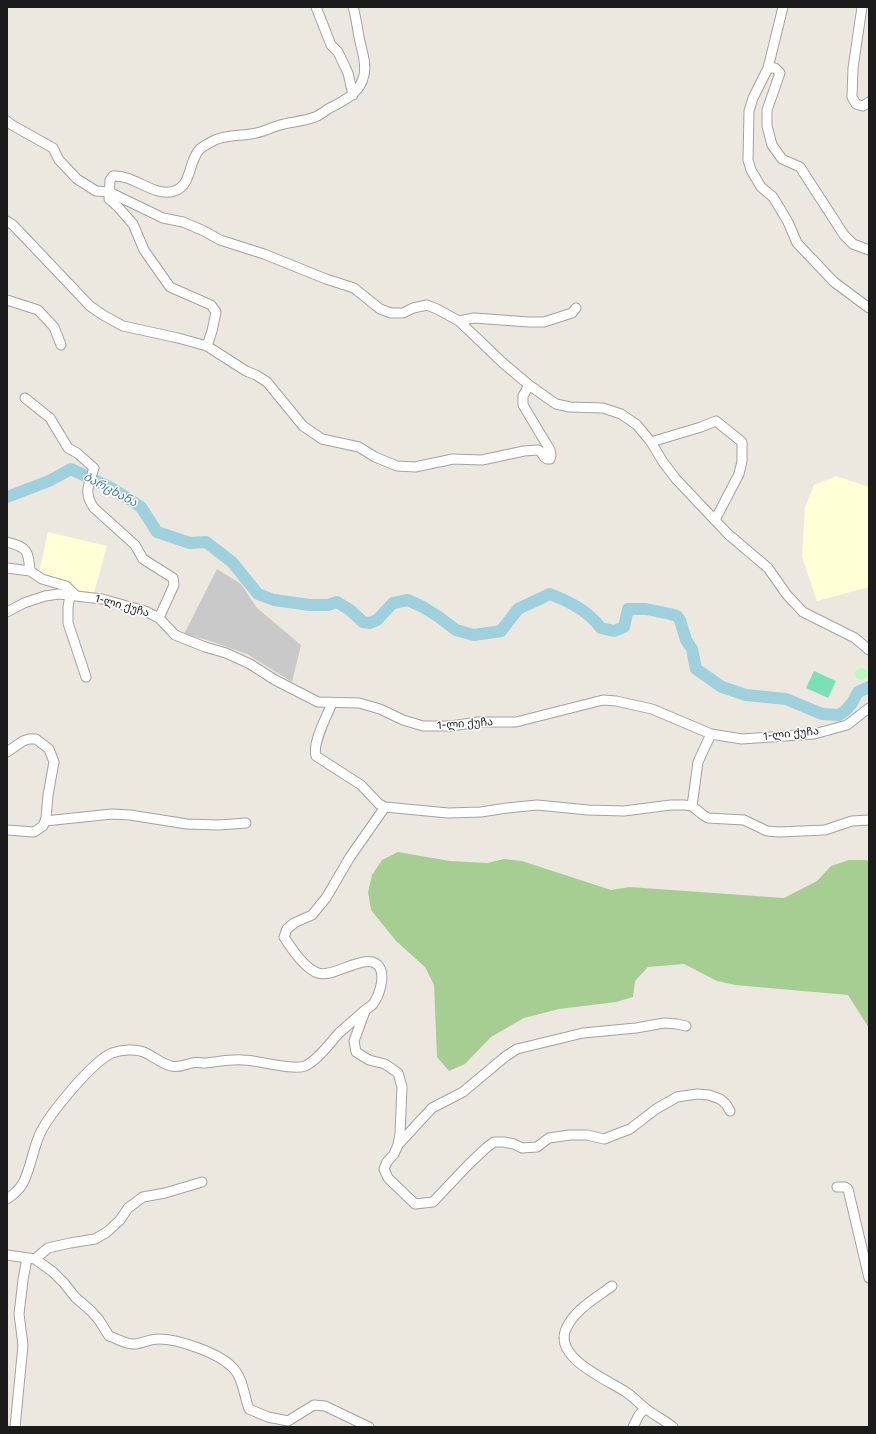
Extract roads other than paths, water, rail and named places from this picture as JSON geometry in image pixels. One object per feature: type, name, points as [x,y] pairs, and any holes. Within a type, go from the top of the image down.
[{"type":"street","points":[[316,7],[331,44],[338,52],[348,73],[353,95]]},
{"type":"street","points":[[207,346],[216,312],[211,305],[170,287],[144,250],[133,224],[109,199],[110,180],[113,176],[117,176],[136,181],[153,189],[173,192],[181,188],[189,174],[193,159],[200,149],[216,139],[251,134],[280,125],[295,123],[317,117],[353,95],[359,88],[364,76],[365,62],[353,7]]},
{"type":"street","points":[[783,7],[768,68],[753,98],[749,111],[748,160],[751,170],[761,187],[773,197],[788,222],[797,243],[834,282],[869,308]]},
{"type":"street","points":[[862,7],[853,68],[852,97],[856,104],[863,106],[869,102]]},
{"type":"street","points":[[768,68],[775,68],[780,73],[768,110],[767,126],[772,145],[782,159],[800,167],[844,235],[853,244],[869,250]]},
{"type":"street","points":[[7,121],[53,148],[59,160],[77,179],[96,191],[109,192],[163,218],[183,222],[220,240],[264,254],[354,288],[380,309],[391,313],[403,313],[413,308],[427,305],[438,308],[459,322],[502,363],[556,404],[570,407],[603,408],[621,414],[637,425],[651,442],[663,462],[676,479],[728,534],[768,568],[787,595],[803,612],[855,638],[869,650]]},
{"type":"street","points":[[7,222],[13,225],[90,306],[103,316],[123,326],[207,346],[246,371],[267,382],[303,426],[322,439],[359,447],[374,457],[397,466],[415,467],[453,459],[482,460],[524,451],[538,450],[544,457],[550,459],[550,450],[523,405],[523,396],[529,384]]},
{"type":"street","points":[[7,300],[38,310],[54,326],[61,345]]},
{"type":"street","points":[[459,322],[474,318],[544,322],[572,313],[576,308]]},
{"type":"street","points":[[25,398],[50,418],[68,448],[77,453],[94,468],[86,491],[89,501],[94,508],[135,545],[143,559],[173,578],[174,585],[159,618]]},
{"type":"street","points":[[651,442],[716,421],[742,442],[742,461],[739,474],[715,520]]},
{"type":"street","points":[[7,542],[21,546],[27,552],[30,571]]},
{"type":"street","points":[[7,568],[30,571],[42,579],[66,586],[73,595]]},
{"type":"street","points":[[7,612],[24,603],[45,596],[59,594],[73,595]]},
{"type":"street","points":[[73,595],[68,607],[68,623],[86,676]]},
{"type":"street","name":"1-ლი ქუჩა","points":[[73,595],[102,599],[145,611],[159,618],[175,635],[205,647],[226,653],[250,664],[275,680],[318,702],[359,703],[423,726],[450,726],[478,722],[516,722],[603,700],[616,701],[652,709],[711,734],[742,739],[814,734],[847,725],[869,708]]},
{"type":"street","points":[[332,703],[316,741],[314,751],[316,756],[361,785],[379,804],[385,807],[448,813],[481,812],[537,805],[588,810],[624,811],[671,805],[692,806],[708,818],[744,820],[767,831],[779,832],[825,830],[852,821],[869,820]]},
{"type":"street","points":[[692,806],[698,762],[711,734]]},
{"type":"street","points":[[7,752],[23,740],[36,739],[49,749],[54,762],[43,826],[34,832],[7,830]]},
{"type":"street","points":[[7,1199],[14,1194],[22,1184],[40,1134],[68,1094],[89,1072],[110,1054],[122,1050],[136,1050],[144,1052],[170,1066],[181,1067],[193,1063],[243,1060],[304,1067],[312,1062],[340,1033],[372,1004],[379,993],[382,976],[380,968],[375,964],[369,961],[326,975],[317,973],[310,969],[293,952],[284,937],[287,929],[294,923],[312,915],[326,898],[350,857],[385,807]]},
{"type":"street","points":[[45,821],[112,814],[130,815],[187,824],[219,825],[246,823]]},
{"type":"street","points":[[366,1009],[354,1042],[356,1052],[369,1060],[385,1064],[398,1073],[402,1087],[398,1145]]},
{"type":"street","points":[[686,1026],[664,1023],[636,1028],[583,1033],[517,1049],[506,1056],[463,1092],[432,1108],[398,1145],[394,1154],[387,1162],[384,1169],[388,1178],[415,1204],[433,1202],[468,1165],[494,1142],[514,1144],[522,1148],[537,1147],[549,1138],[570,1135],[588,1134],[604,1139],[630,1128],[651,1112],[677,1097],[697,1094],[709,1095],[720,1099],[730,1110]]},
{"type":"street","points":[[15,1427],[23,1346],[19,1314],[23,1280],[31,1259],[48,1248],[70,1242],[95,1239],[107,1232],[120,1220],[128,1208],[143,1197],[165,1193],[202,1182]]},
{"type":"street","points":[[837,1187],[845,1187],[848,1189],[869,1278]]},
{"type":"street","points":[[7,1255],[31,1259],[59,1278],[75,1297],[100,1320],[108,1336],[133,1344],[159,1339],[178,1342],[205,1350],[232,1367],[241,1381],[249,1409],[268,1417],[288,1421],[314,1405],[326,1406],[369,1427]]},
{"type":"street","points":[[612,1286],[573,1316],[565,1331],[564,1345],[572,1356],[588,1370],[627,1392],[646,1408],[673,1427]]},
{"type":"street","points":[[633,1427],[639,1415],[646,1408]]},
{"type":"waterway","name":"ბარცხანა","points":[[7,497],[49,481],[71,469],[113,489],[141,507],[157,532],[190,543],[206,542],[232,562],[258,594],[274,600],[310,605],[328,605],[337,602],[350,610],[363,622],[370,623],[377,620],[393,603],[408,600],[423,607],[456,630],[474,635],[501,631],[518,609],[550,594],[578,607],[590,616],[601,628],[614,631],[624,627],[628,609],[646,609],[677,616],[680,620],[686,640],[692,649],[696,669],[722,687],[746,695],[786,699],[822,714],[839,715],[852,703],[858,692],[869,687]]}]
